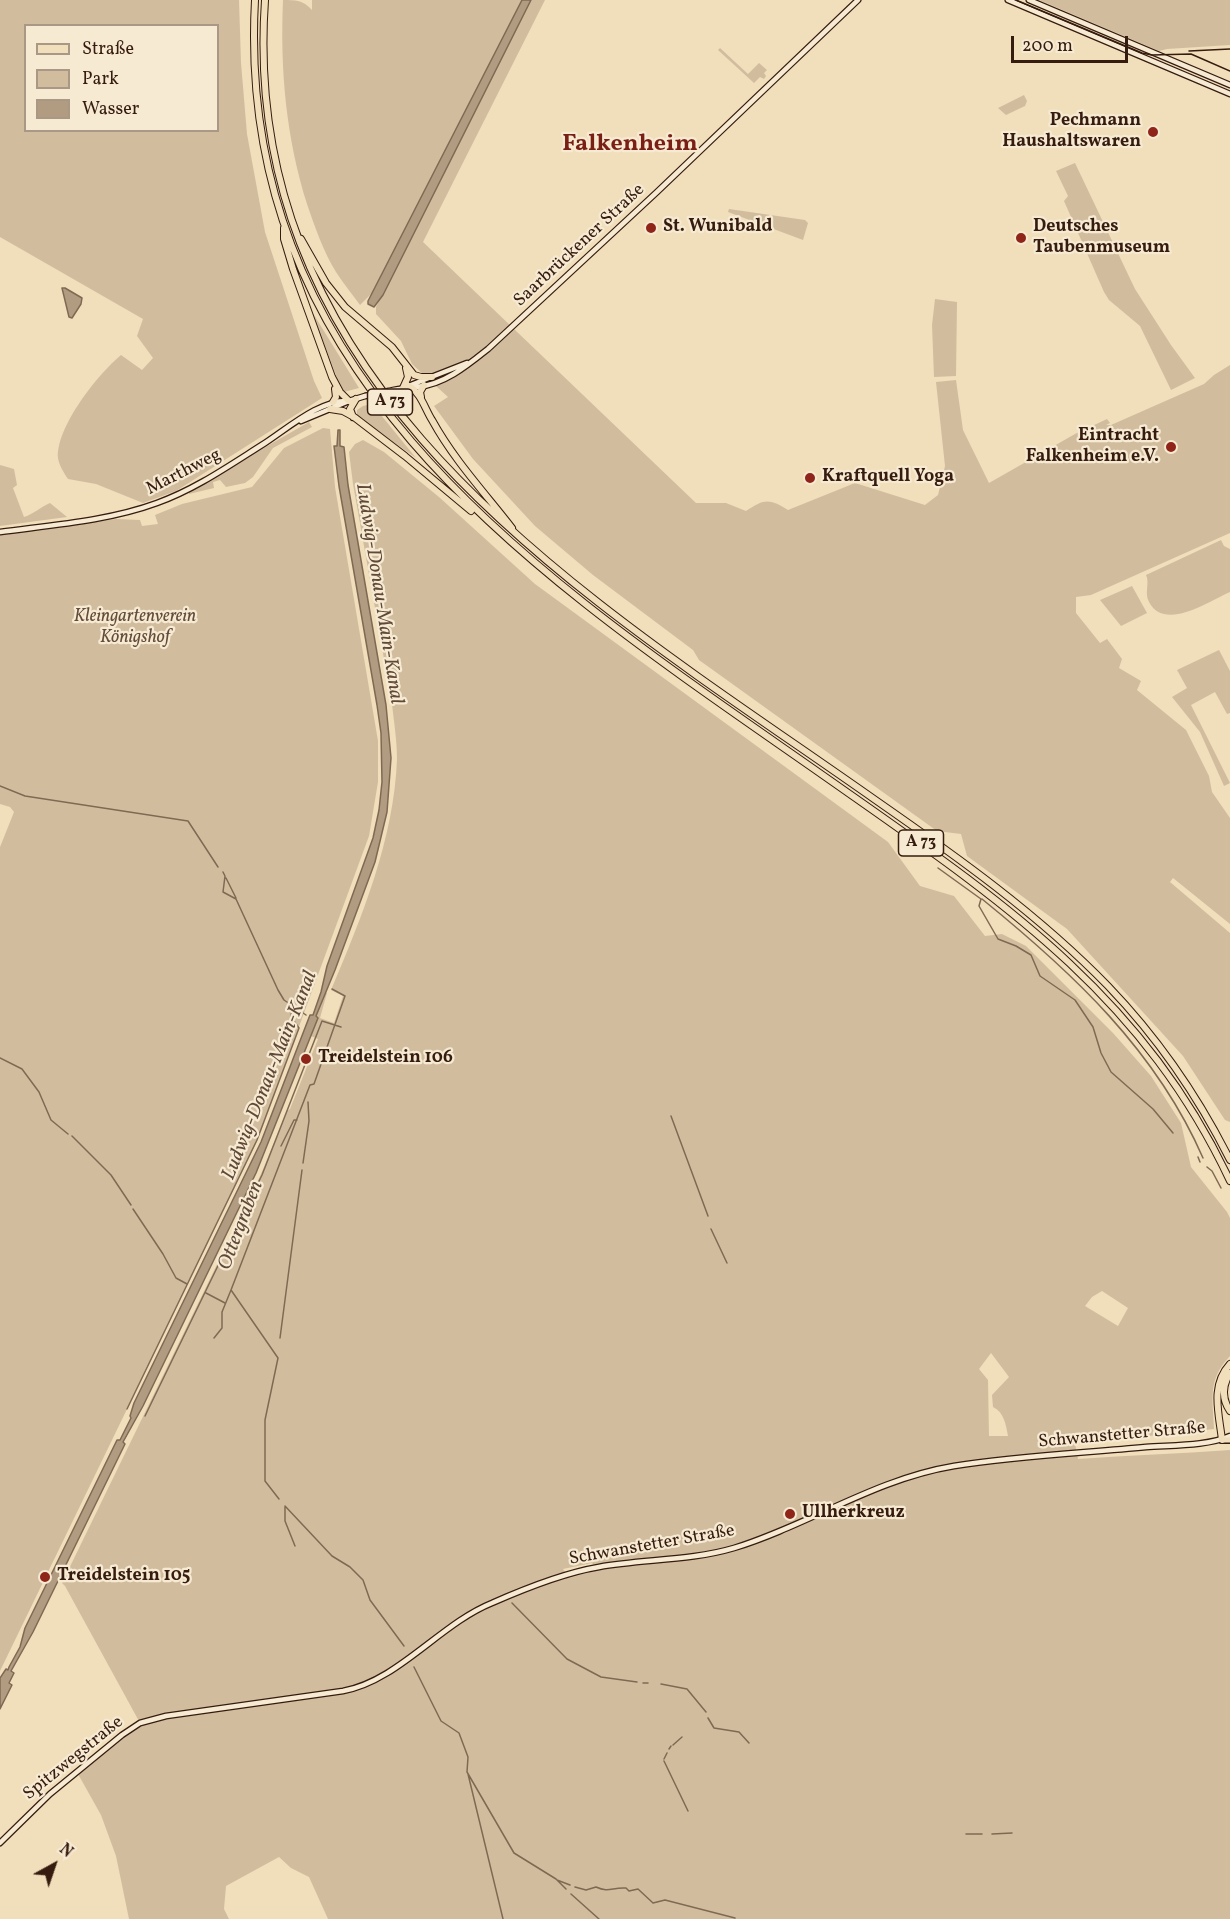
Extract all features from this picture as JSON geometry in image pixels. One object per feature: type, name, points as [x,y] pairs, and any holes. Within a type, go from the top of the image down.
[{"type":"highway","name":"A 73","points":[[255,0],[253,50],[259,117],[268,166],[283,221],[313,296],[333,334],[358,374],[416,449],[486,520],[540,568],[597,613],[962,873],[1052,946],[1103,995],[1143,1041],[1180,1091],[1230,1181]]},
{"type":"highway","name":"A 73","points":[[265,0],[264,48],[270,125],[283,187],[297,233],[317,283],[351,346],[380,389],[421,440],[451,474],[524,542],[622,621],[949,852],[1042,924],[1089,967],[1144,1028],[1183,1079],[1230,1160]]},
{"type":"highway","points":[[283,221],[284,239],[291,262],[333,377],[340,392],[352,400]]},
{"type":"highway","name":"A 73","points":[[297,233],[307,246],[318,270],[334,294],[359,321],[392,347],[405,365],[417,376],[432,377]]},
{"type":"highway","name":"A 73","points":[[405,365],[408,377],[406,387]]},
{"type":"highway","points":[[328,407],[336,394],[333,377]]},
{"type":"highway","points":[[423,403],[420,392],[424,385]]},
{"type":"highway","points":[[406,387],[416,391],[441,436],[466,472],[524,542]]},
{"type":"highway","name":"A 73","points":[[352,400],[350,409],[354,417]]},
{"type":"highway","name":"A 73","points":[[328,407],[354,417],[421,469],[465,507],[486,520]]},
{"type":"highway","points":[[1228,1438],[1217,1392],[1222,1374],[1230,1364]]},
{"type":"highway","points":[[1230,1373],[1225,1382],[1224,1392],[1225,1403],[1230,1411]]},
{"type":"main road","name":"Saarbrückener Straße","points":[[406,387],[424,385],[448,377],[492,345],[657,192],[858,0]]},
{"type":"main road","points":[[1008,0],[1230,94]]},
{"type":"main road","points":[[1029,0],[1230,85]]},
{"type":"main road","name":"Saarbrückener Straße","points":[[406,387],[474,360]]},
{"type":"main road","name":"Marthweg","points":[[0,532],[104,517],[159,502],[210,478],[318,411],[365,396],[406,387]]},
{"type":"main road","name":"Schwanstetter Straße","points":[[140,1723],[166,1716],[356,1688],[377,1679],[472,1612],[562,1576],[600,1566],[719,1552],[765,1536],[905,1478],[952,1466],[1228,1438]]},
{"type":"main road","name":"Spitzwegstraße","points":[[0,1843],[55,1790],[140,1723]]},
{"type":"green space","points":[[0,0],[239,0],[247,134],[265,232],[314,381],[322,398],[176,491],[143,503],[96,484],[68,479],[58,458],[59,445],[80,402],[101,375],[121,355],[142,370],[153,358],[137,336],[143,319],[0,237]]},
{"type":"green space","points":[[283,0],[299,1],[312,10],[312,0],[522,0],[375,290],[360,305],[327,256],[300,179],[286,103]]},
{"type":"green space","points":[[531,0],[545,0],[423,242],[696,503],[726,503],[746,511],[762,502],[771,502],[788,510],[855,483],[925,505],[938,495],[945,466],[936,382],[956,380],[963,430],[989,483],[1075,434],[1107,419],[1110,423],[1106,425],[1111,425],[1204,384],[1230,365],[1230,533],[1091,595],[1076,597],[1076,613],[1100,643],[1107,639],[1122,659],[1119,668],[1141,681],[1137,690],[1186,730],[1209,776],[1212,792],[1230,818],[1230,924],[1173,878],[1170,882],[1230,933],[1230,1122],[1225,1120],[1183,1056],[1067,929],[967,856],[961,834],[937,831],[699,660],[693,650],[593,575],[535,526],[473,459],[434,406],[448,397],[412,364],[401,341],[376,314],[376,307]]},
{"type":"green space","points":[[1039,0],[1230,0],[1230,45],[1159,51]]},
{"type":"green space","points":[[720,48],[748,74],[759,63],[767,70],[764,73],[766,76],[764,79],[760,77],[754,83],[718,50]]},
{"type":"green space","points":[[1024,95],[1027,101],[1025,106],[1006,115],[998,108]]},
{"type":"green space","points":[[1075,163],[1135,289],[1195,378],[1171,390],[1140,326],[1109,300],[1104,292],[1064,201],[1068,196],[1056,171]]},
{"type":"green space","points":[[729,209],[805,220],[808,223],[803,240],[728,212]]},
{"type":"green space","points":[[935,299],[957,302],[956,376],[934,377],[932,325]]},
{"type":"green space","points":[[311,310],[359,388],[344,392]]},
{"type":"green space","points":[[372,404],[416,458],[357,416],[357,410]]},
{"type":"green space","points":[[309,422],[312,427],[273,448],[253,477],[245,483],[226,487],[220,480],[213,482],[214,488],[189,494],[189,491]]},
{"type":"green space","name":"Kleingartenverein Königshof","points":[[323,428],[330,429],[335,487],[378,741],[378,782],[369,836],[257,1141],[0,1671],[0,847],[14,812],[10,807],[0,804],[0,535],[116,519],[140,520],[142,526],[158,524],[155,515],[182,504],[252,487],[284,448]]},
{"type":"green space","points":[[363,440],[384,452],[439,497],[535,584],[888,842],[920,886],[954,896],[985,936],[1002,934],[1026,946],[1113,1033],[1151,1076],[1181,1123],[1191,1167],[1230,1218],[1230,1356],[1218,1373],[1213,1390],[1214,1429],[1075,1444],[1078,1459],[1230,1450],[1230,1919],[328,1919],[309,1877],[291,1868],[279,1857],[226,1886],[224,1909],[229,1919],[129,1919],[116,1856],[101,1815],[78,1774],[140,1723],[62,1583],[261,1174],[287,1111],[290,1109],[318,1039],[311,1036],[318,1018],[315,1016],[325,992],[327,993],[320,1018],[334,1023],[343,996],[331,990],[365,906],[383,848],[395,789],[397,759],[392,704],[353,484],[349,452],[355,444]],"holes":[[[1102,1291],[1128,1308],[1118,1326],[1085,1306],[1092,1297]],[[991,1353],[1009,1377],[992,1395],[993,1407],[1002,1415],[1008,1436],[989,1436],[988,1380],[979,1369]],[[592,1563],[597,1570],[569,1578],[563,1569]]]},
{"type":"green space","points":[[0,465],[14,469],[17,485],[13,488],[24,517],[50,503],[67,517],[0,526]]},
{"type":"green space","points":[[1221,540],[1224,546],[1230,549],[1230,592],[1188,612],[1165,614],[1156,611],[1148,599],[1146,575]]},
{"type":"green space","points":[[1132,586],[1147,613],[1121,626],[1100,600]]},
{"type":"green space","points":[[1219,650],[1230,671],[1230,713],[1227,714],[1215,692],[1191,705],[1230,783],[1224,786],[1200,732],[1172,697],[1187,688],[1177,670]]},
{"type":"water","points":[[522,0],[531,0],[383,295],[374,307],[368,304],[368,301]]},
{"type":"water","points":[[62,288],[82,298],[72,318],[69,317]]},
{"type":"water","points":[[338,430],[340,430],[340,446],[344,447],[348,485],[386,705],[391,758],[387,812],[375,862],[316,1016],[318,1018],[256,1173],[143,1406],[123,1442],[125,1444],[33,1632],[11,1671],[14,1673],[9,1683],[12,1685],[0,1709],[0,1678],[6,1669],[8,1670],[20,1647],[25,1628],[117,1440],[120,1440],[131,1418],[134,1403],[261,1142],[310,1015],[313,1015],[327,966],[373,838],[382,782],[381,733],[339,486],[334,446],[337,446]]},
{"type":"waterway","points":[[0,786],[25,796],[188,821],[218,867]]},
{"type":"waterway","points":[[938,868],[981,899],[979,906],[998,939],[1031,955],[1040,976],[1075,1000],[1093,1027],[1101,1053],[1111,1072],[1153,1109],[1173,1133]]},
{"type":"waterway","name":"Ludwig-Donau-Main-Kanal","points":[[223,872],[225,876],[223,892],[236,899],[278,990],[284,1000],[306,1015]]},
{"type":"waterway","points":[[226,878],[236,898]]},
{"type":"waterway","points":[[982,899],[1048,955],[1109,1015],[1161,1082],[1184,1119],[1203,1158]]},
{"type":"waterway","name":"Ottergraben","points":[[279,1499],[265,1481],[265,1420],[278,1358],[231,1290],[310,1085],[314,1084],[345,996],[332,989]]},
{"type":"waterway","name":"Ludwig-Donau-Main-Kanal","points":[[127,1409],[257,1140],[299,1028],[291,1017],[292,1007]]},
{"type":"waterway","name":"Ottergraben","points":[[322,1021],[341,1027]]},
{"type":"waterway","points":[[145,1416],[262,1175],[322,1021]]},
{"type":"waterway","points":[[0,1058],[22,1069],[39,1092],[51,1120],[68,1134]]},
{"type":"waterway","points":[[303,1163],[309,1121],[308,1102]]},
{"type":"waterway","points":[[671,1116],[708,1216]]},
{"type":"waterway","name":"Ottergraben","points":[[281,1146],[294,1120],[297,1120]]},
{"type":"waterway","points":[[72,1136],[111,1175],[131,1205]]},
{"type":"waterway","points":[[1198,1157],[1200,1162]]},
{"type":"waterway","points":[[1207,1167],[1212,1171],[1221,1188]]},
{"type":"waterway","name":"Ottergraben","points":[[280,1338],[302,1170]]},
{"type":"waterway","points":[[133,1209],[176,1278],[187,1284]]},
{"type":"waterway","points":[[711,1229],[727,1263]]},
{"type":"waterway","points":[[214,1338],[222,1328],[222,1312],[231,1290]]},
{"type":"waterway","points":[[206,1293],[225,1303]]},
{"type":"waterway","name":"Ottergraben","points":[[285,1506],[332,1556],[350,1567],[363,1580],[370,1600],[404,1646]]},
{"type":"waterway","points":[[285,1507],[285,1521],[295,1546]]},
{"type":"waterway","points":[[512,1603],[567,1659],[601,1677],[637,1682]]},
{"type":"waterway","name":"Ottergraben","points":[[414,1667],[441,1721],[459,1733],[468,1757],[467,1772],[514,1853],[556,1879],[566,1889]]},
{"type":"waterway","points":[[643,1683],[648,1683]]},
{"type":"waterway","points":[[661,1684],[687,1689],[706,1712]]},
{"type":"waterway","points":[[708,1718],[714,1728],[739,1732],[749,1743]]},
{"type":"waterway","points":[[673,1745],[682,1737]]},
{"type":"waterway","points":[[664,1759],[667,1753]]},
{"type":"waterway","points":[[664,1761],[688,1811]]},
{"type":"waterway","points":[[468,1774],[503,1919]]},
{"type":"waterway","points":[[992,1834],[1012,1833]]},
{"type":"waterway","points":[[966,1834],[982,1834]]},
{"type":"waterway","name":"Ottergraben","points":[[557,1880],[570,1885]]},
{"type":"waterway","points":[[575,1887],[586,1890],[596,1887],[608,1890],[638,1889],[653,1903],[665,1900],[735,1918]]},
{"type":"waterway","name":"Ottergraben","points":[[571,1894],[599,1919]]},
{"type":"tram line","points":[[1016,0],[1142,53],[1191,54],[1230,71]]},
{"type":"tram line","points":[[1189,51],[1230,49]]},
{"type":"place","name":"Pechmann Haushaltswaren","points":[[1153,132]]},
{"type":"place","name":"St. Wunibald","points":[[651,228]]},
{"type":"place","name":"Deutsches Taubenmuseum","points":[[1021,238]]},
{"type":"place","name":"Eintracht Falkenheim e.V.","points":[[1171,447]]},
{"type":"place","name":"Kraftquell Yoga","points":[[810,478]]},
{"type":"place","name":"Treidelstein 106","points":[[306,1059]]},
{"type":"place","name":"Ullherkreuz","points":[[790,1514]]},
{"type":"place","name":"Treidelstein 105","points":[[45,1577]]},
{"type":"district","name":"Falkenheim","points":[[630,146]]}]
